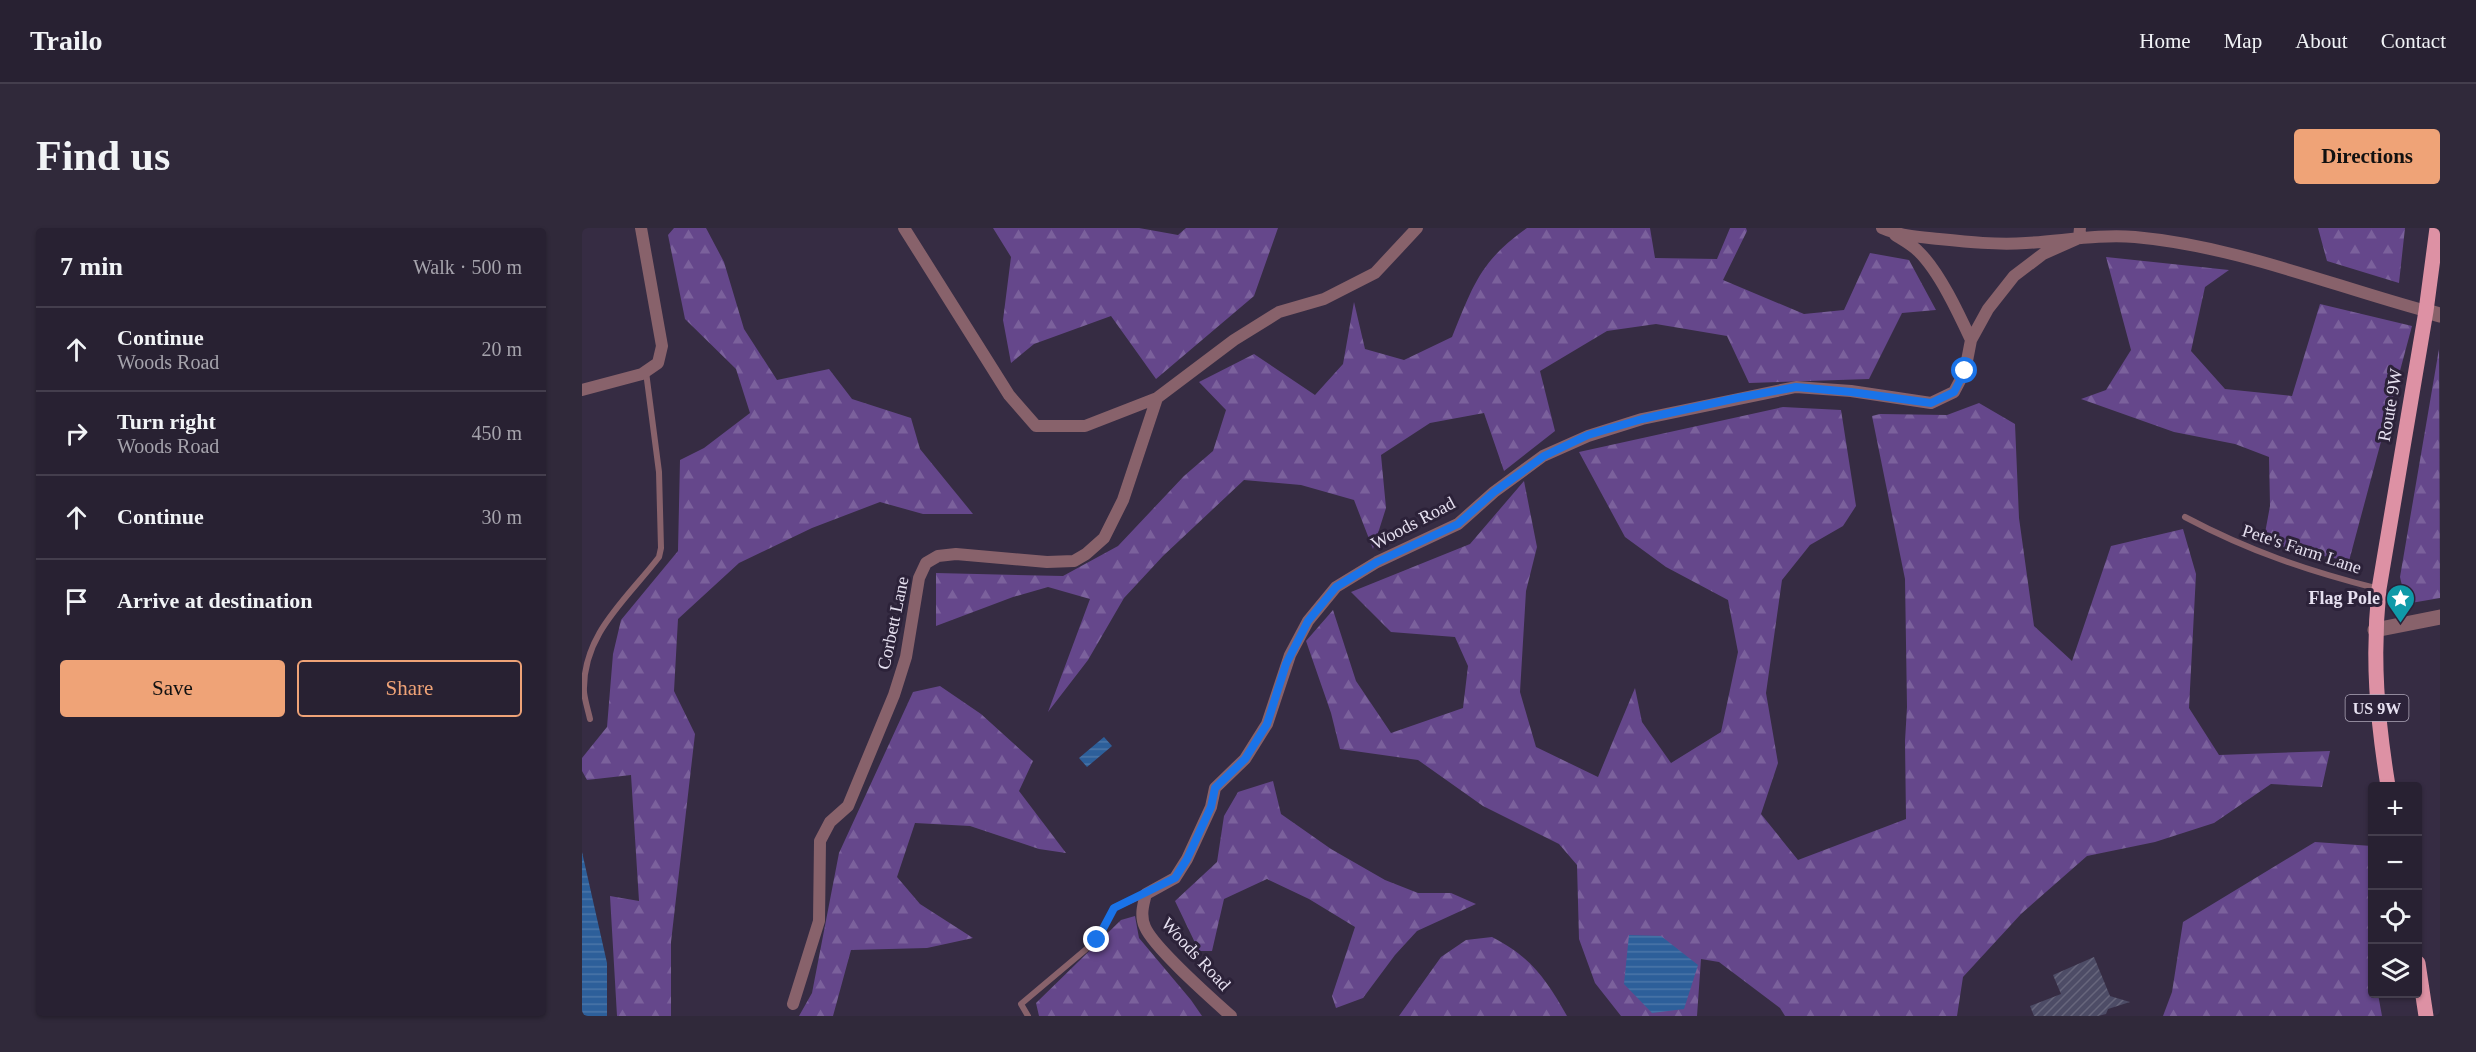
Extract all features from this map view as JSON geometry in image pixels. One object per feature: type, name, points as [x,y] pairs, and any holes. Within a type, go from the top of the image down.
[{"type":"main road","name":"Route 9W","points":[[2379,589],[2433,313],[2437,228]]},
{"type":"main road","name":"US 9W","points":[[2379,589],[2375,630],[2377,709],[2387,782]]},
{"type":"main road","points":[[2422,990],[2426,1016]]},
{"type":"street","points":[[582,390],[645,371],[658,363],[662,346],[641,228]]},
{"type":"street","points":[[904,228],[1008,395],[1036,426],[1085,426],[1157,398],[1234,340],[1279,312],[1324,299],[1375,273],[1417,228]]},
{"type":"street","points":[[1887,229],[1912,237],[1971,243],[2023,243],[2080,233],[2183,243],[2238,255],[2433,313]]},
{"type":"street","points":[[1887,229],[1919,251],[1957,310],[1971,340]]},
{"type":"street","name":"Woods Road","points":[[1231,1016],[1165,952],[1145,927],[1142,910],[1146,894],[1175,878],[1187,859],[1211,807],[1215,788],[1245,759],[1267,724],[1286,664],[1294,647],[1308,621],[1336,587],[1377,562],[1458,524],[1494,492],[1544,456],[1588,435],[1642,419],[1796,387],[1931,403],[1954,392],[1965,371],[1971,340],[1988,309],[2014,276],[2043,254],[2080,233]]},
{"type":"street","name":"Corbett Lane","points":[[793,1004],[819,921],[820,841],[830,822],[848,806],[894,695],[906,657],[919,578],[926,563],[938,556],[956,554],[1047,562],[1074,561],[1086,554],[1104,538],[1123,500],[1157,398]]},
{"type":"street","points":[[2375,630],[2440,617]]},
{"type":"lane","points":[[590,719],[584,692],[586,663],[594,638],[613,610],[659,557],[661,548],[659,472],[645,371]]},
{"type":"lane","name":"Pete's Farm Lane","points":[[2185,517],[2227,539],[2277,560],[2379,589]]},
{"type":"lane","points":[[1028,1016],[1021,1004],[1097,940],[1114,908],[1146,894]]},
{"type":"green space","points":[[674,228],[706,228],[724,262],[744,329],[777,380],[829,369],[852,399],[911,418],[920,449],[973,514],[923,514],[880,502],[812,528],[739,563],[678,619],[674,691],[695,734],[671,942],[671,1016],[617,1016],[610,896],[639,901],[631,775],[587,780],[582,771],[582,758],[607,727],[613,654],[621,620],[678,551],[680,460],[704,448],[750,413],[736,369],[685,319],[668,235]]},
{"type":"green space","points":[[993,228],[1139,228],[1178,235],[1186,228],[1278,228],[1254,296],[1156,379],[1111,316],[1034,344],[1011,363],[1003,320],[1011,257]]},
{"type":"green space","points":[[1527,228],[1650,228],[1655,258],[1717,259],[1730,228],[1746,228],[1747,231],[1723,280],[1804,314],[1844,310],[1870,253],[1909,260],[1936,310],[1902,313],[1869,379],[1749,383],[1727,336],[1656,324],[1607,331],[1540,371],[1555,431],[1504,471],[1484,413],[1430,423],[1381,455],[1386,508],[1373,549],[1354,500],[1301,485],[1244,480],[1163,556],[1124,598],[1088,660],[1048,712],[1090,599],[1048,587],[1013,597],[936,626],[936,573],[1063,576],[1118,546],[1184,476],[1213,451],[1226,410],[1199,382],[1254,354],[1315,395],[1343,364],[1354,302],[1365,349],[1404,360],[1452,337],[1466,303],[1488,264],[1511,240]]},
{"type":"green space","points":[[2318,228],[2405,228],[2399,283],[2327,261]]},
{"type":"green space","points":[[2106,257],[2229,270],[2205,287],[2191,351],[2225,389],[2292,396],[2320,304],[2412,326],[2349,561],[2263,544],[2270,506],[2269,457],[2235,444],[2174,432],[2081,399],[2106,390],[2131,350]]},
{"type":"green space","points":[[2439,349],[2440,598],[2411,603],[2405,599],[2400,577]]},
{"type":"green space","points":[[1979,403],[2015,424],[2019,518],[2034,626],[2072,661],[2111,546],[2183,529],[2196,574],[2189,708],[2219,755],[2330,751],[2322,787],[2271,784],[2214,823],[2155,842],[2087,856],[2021,914],[1963,977],[1957,1016],[1785,1016],[1780,1008],[1719,962],[1701,959],[1697,1016],[1621,1016],[1595,983],[1579,939],[1577,865],[1559,844],[1483,806],[1418,760],[1340,749],[1331,713],[1306,641],[1333,610],[1356,681],[1391,733],[1463,708],[1468,666],[1455,637],[1391,632],[1351,592],[1470,544],[1524,481],[1537,547],[1526,591],[1520,692],[1536,747],[1598,777],[1635,688],[1642,722],[1671,763],[1721,732],[1738,652],[1728,600],[1666,567],[1625,537],[1579,452],[1783,407],[1841,410],[1856,506],[1843,526],[1810,545],[1782,580],[1766,693],[1778,763],[1761,814],[1798,860],[1906,819],[1905,579],[1872,416],[1880,414],[1947,415]]},
{"type":"green space","points":[[940,686],[981,714],[1033,761],[1019,791],[1066,853],[1039,849],[970,826],[915,823],[897,877],[920,904],[973,938],[927,948],[851,950],[833,1016],[799,1016],[812,993],[839,853],[913,692]]},
{"type":"green space","points":[[1273,781],[1281,814],[1331,849],[1385,880],[1418,893],[1451,893],[1476,904],[1417,931],[1395,955],[1363,998],[1336,1008],[1332,996],[1355,927],[1309,899],[1267,879],[1224,899],[1212,951],[1199,951],[1175,901],[1217,862],[1224,816],[1238,792]]},
{"type":"green space","points":[[2315,842],[2368,846],[2368,998],[2379,998],[2382,1016],[2163,1016],[2172,992],[2183,922]]},
{"type":"green space","points":[[1135,916],[1139,938],[1202,1016],[1039,1016],[1036,1003],[1121,920]]},
{"type":"green space","points":[[1492,937],[1517,953],[1536,970],[1567,1016],[1399,1016],[1441,957],[1466,940]]},
{"type":"water","points":[[1104,737],[1112,746],[1087,767],[1079,758]]},
{"type":"water","points":[[582,852],[607,963],[607,1016],[582,1016]]},
{"type":"water","points":[[1629,935],[1661,936],[1698,965],[1684,1009],[1652,1013],[1624,984]]},
{"type":"building","points":[[2094,957],[2110,996],[2130,1002],[2108,1009],[2106,1014],[2098,1016],[2034,1016],[2030,1006],[2061,994],[2053,975]]},
{"type":"place","name":"Flag Pole","points":[[2401,624]]},
{"type":"route","points":[[1097,940],[1105,929],[1114,908],[1175,878],[1187,859],[1211,807],[1215,788],[1245,759],[1267,724],[1286,664],[1308,621],[1336,587],[1377,562],[1458,524],[1494,492],[1544,456],[1588,435],[1642,419],[1796,387],[1931,403],[1954,392],[1965,371]]}]
